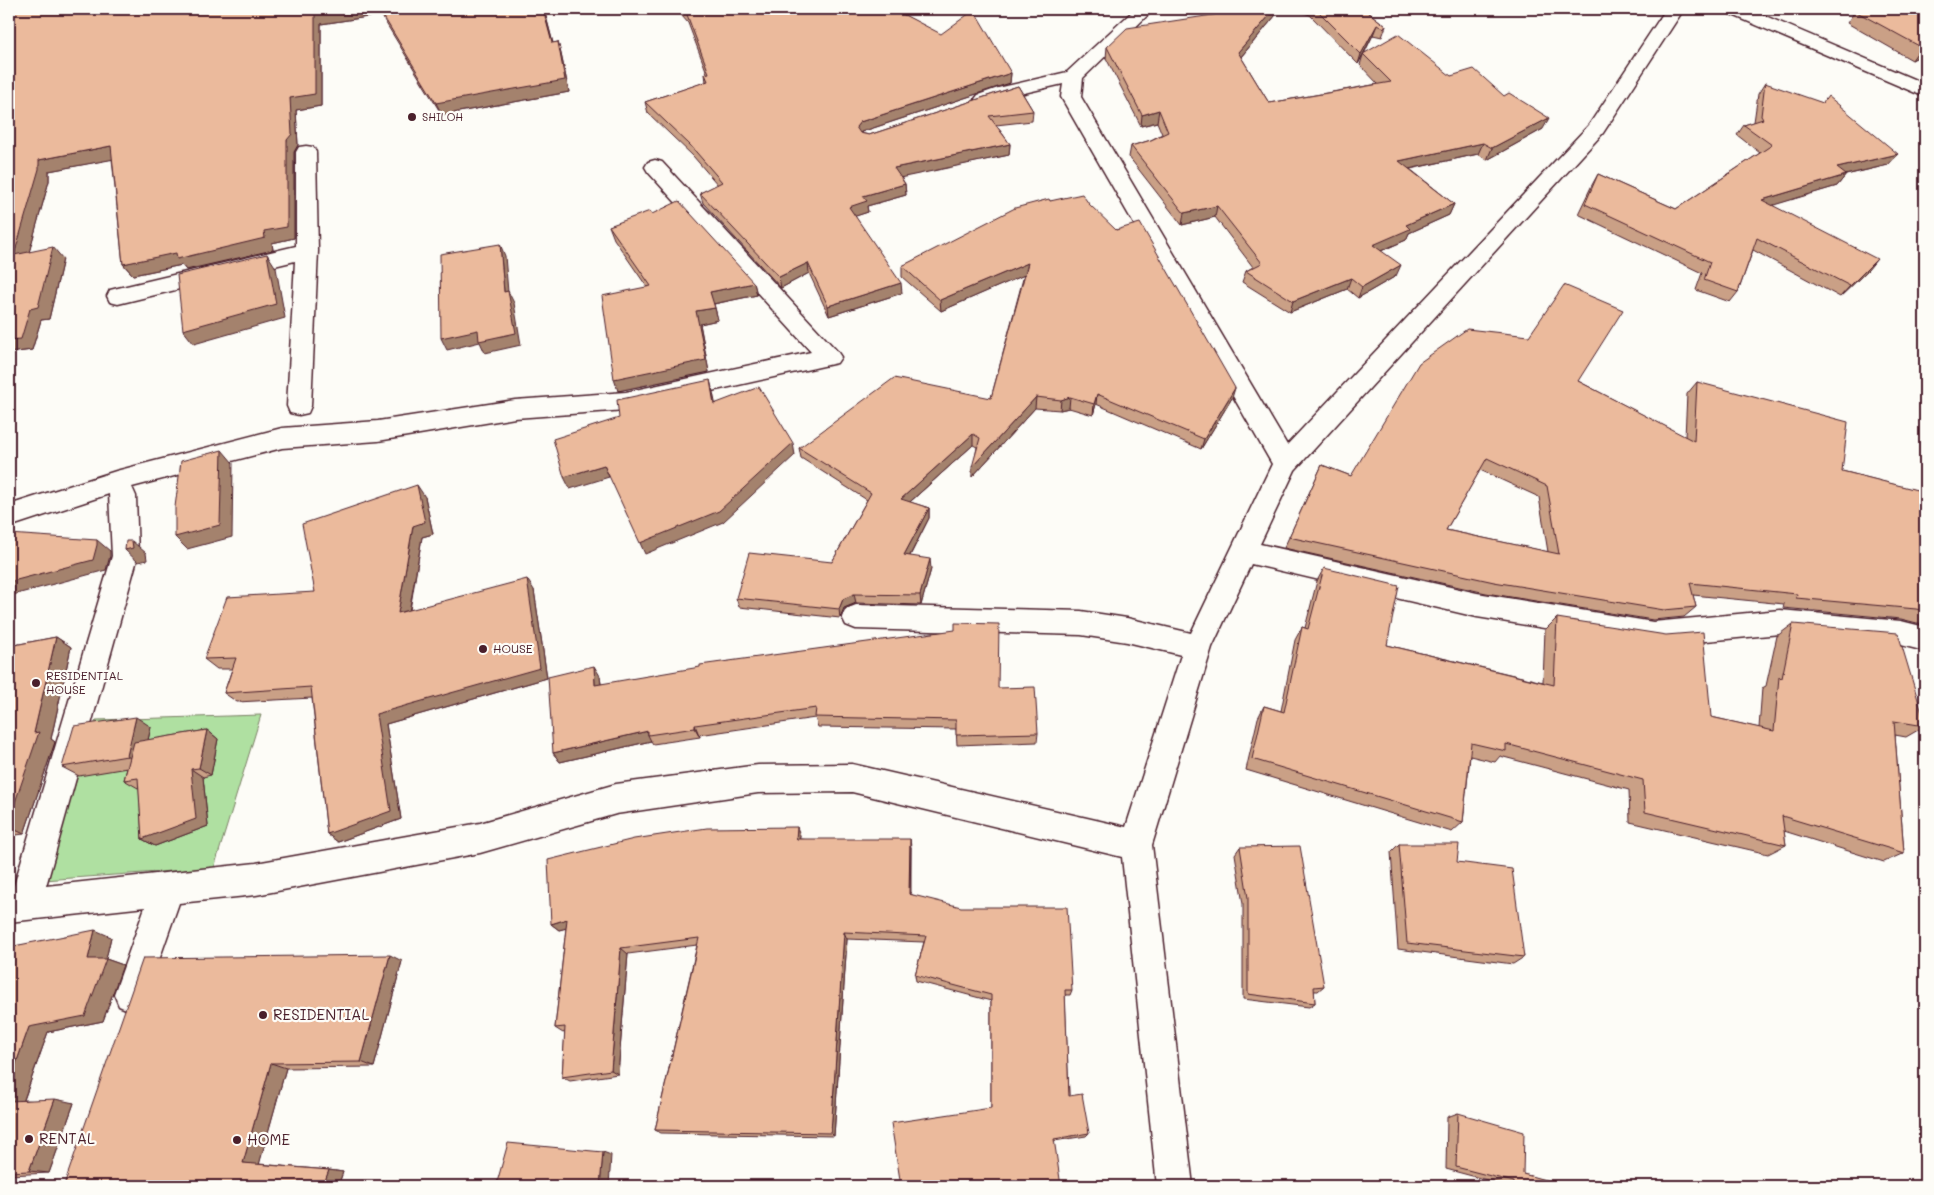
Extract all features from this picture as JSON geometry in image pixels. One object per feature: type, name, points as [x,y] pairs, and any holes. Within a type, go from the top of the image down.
[{"type":"street","points":[[968,104],[1005,92],[1074,76],[1145,9]]},
{"type":"street","points":[[1175,1186],[1136,845],[1198,647],[1285,464],[1596,129],[1675,9]]},
{"type":"street","points":[[1734,9],[1925,91]]},
{"type":"street","points":[[1074,76],[1071,97],[1285,464]]},
{"type":"street","points":[[299,406],[307,251],[306,152]]},
{"type":"street","points":[[9,516],[116,481],[282,438],[378,431],[515,409],[626,401],[829,357],[655,167]]},
{"type":"street","points":[[118,296],[307,251]]},
{"type":"street","points":[[116,481],[123,496],[126,556],[17,905],[256,879],[480,838],[616,800],[758,779],[852,778],[1136,845]]},
{"type":"street","points":[[1244,551],[1477,605],[1653,634],[1780,622],[1901,632],[1925,639]]},
{"type":"street","points":[[856,617],[1081,623],[1127,630],[1198,647]]},
{"type":"street","points":[[122,1019],[168,889]]},
{"type":"green space","points":[[261,715],[214,868],[44,880],[96,720]]},
{"type":"building","points":[[9,9],[340,9],[315,13],[315,94],[290,98],[292,134],[287,140],[287,227],[264,231],[265,238],[177,259],[176,253],[123,264],[111,146],[39,160],[39,169],[14,255],[53,247],[38,307],[30,309],[21,339],[9,340]]},
{"type":"building","points":[[379,9],[543,9],[552,43],[558,42],[565,80],[436,103]]},
{"type":"building","points":[[683,9],[893,9],[941,34],[974,10],[1011,73],[860,122],[856,127],[860,133],[869,135],[1018,86],[1033,111],[989,116],[1010,144],[894,168],[905,184],[863,196],[867,201],[849,207],[901,283],[828,306],[808,263],[779,277],[700,193],[722,182],[690,145],[645,102],[708,81],[705,74],[709,73],[686,12]]},
{"type":"building","points":[[1252,9],[1275,9],[1238,52],[1269,103],[1391,82],[1363,54],[1398,34],[1451,76],[1474,69],[1504,96],[1509,93],[1549,118],[1492,148],[1483,143],[1399,161],[1454,204],[1406,225],[1410,229],[1373,245],[1401,265],[1362,287],[1351,278],[1293,301],[1246,271],[1262,263],[1217,206],[1184,213],[1131,146],[1168,132],[1159,110],[1142,115],[1107,47],[1127,28]]},
{"type":"building","points":[[1316,9],[1364,9],[1386,26],[1385,28],[1377,25],[1361,54]]},
{"type":"building","points":[[1859,9],[1925,9],[1925,45],[1921,47],[1855,11]]},
{"type":"building","points":[[1765,83],[1823,103],[1828,96],[1898,154],[1837,168],[1846,175],[1762,200],[1877,259],[1850,286],[1757,238],[1738,292],[1704,280],[1710,262],[1585,204],[1598,174],[1676,209],[1772,145],[1744,125],[1763,119],[1761,116]]},
{"type":"building","points":[[1082,194],[1089,204],[1116,230],[1140,223],[1235,388],[1204,439],[1097,394],[1094,404],[1070,397],[1061,400],[1036,397],[972,467],[980,438],[973,434],[901,499],[929,508],[904,555],[930,559],[920,595],[854,594],[843,599],[839,609],[736,598],[749,553],[832,562],[871,493],[799,448],[894,378],[991,398],[1028,263],[940,300],[902,266],[1015,208],[1049,199],[1050,201]]},
{"type":"building","points":[[679,201],[754,283],[710,292],[715,308],[696,311],[706,360],[614,379],[602,296],[651,286],[609,226],[650,211],[652,214]]},
{"type":"building","points":[[500,244],[504,292],[508,291],[516,333],[479,341],[478,330],[441,338],[440,254]]},
{"type":"building","points":[[267,254],[276,304],[183,330],[177,275]]},
{"type":"building","points":[[1564,285],[1623,310],[1578,381],[1694,441],[1697,382],[1848,422],[1842,471],[1925,492],[1925,611],[1796,598],[1797,594],[1690,583],[1696,607],[1664,610],[1494,582],[1289,537],[1322,465],[1351,476],[1419,363],[1467,329],[1529,336]],"holes":[[[1487,458],[1547,486],[1559,554],[1446,530]]]},
{"type":"building","points":[[710,380],[714,404],[759,387],[793,443],[719,511],[640,543],[604,465],[564,477],[553,439],[619,418],[617,400]]},
{"type":"building","points":[[222,450],[220,525],[175,537],[175,507],[181,461]]},
{"type":"building","points":[[417,485],[425,522],[413,526],[398,613],[527,579],[540,668],[376,714],[391,811],[327,834],[311,687],[224,693],[236,658],[204,659],[227,597],[315,592],[302,524]]},
{"type":"building","points":[[9,534],[97,540],[97,545],[93,560],[9,582]]},
{"type":"building","points":[[126,541],[132,541],[133,548],[125,550]]},
{"type":"building","points":[[1324,568],[1399,586],[1387,645],[1554,685],[1557,618],[1666,635],[1703,632],[1711,717],[1774,731],[1779,677],[1782,678],[1793,624],[1898,633],[1925,723],[1925,726],[1894,721],[1904,853],[1782,816],[1786,845],[1645,812],[1643,780],[1506,744],[1506,751],[1471,743],[1463,822],[1252,759],[1264,706],[1284,712],[1302,627],[1308,629]]},
{"type":"building","points":[[955,623],[999,624],[998,688],[1035,687],[1038,733],[956,735],[956,720],[815,717],[816,708],[695,725],[695,728],[648,735],[648,731],[553,753],[548,677],[594,666],[595,685],[700,667],[700,665],[955,630]]},
{"type":"building","points":[[56,637],[34,733],[39,732],[9,820],[9,646]]},
{"type":"building","points":[[136,717],[127,756],[62,767],[74,726]]},
{"type":"building","points":[[207,730],[199,768],[191,769],[196,819],[142,839],[138,778],[124,780],[134,742]]},
{"type":"building","points":[[797,827],[796,839],[910,839],[909,894],[961,907],[1067,907],[1072,990],[1065,990],[1069,1096],[1082,1094],[1089,1133],[1054,1139],[1061,1186],[901,1186],[891,1123],[991,1108],[991,995],[915,975],[926,936],[844,932],[831,1133],[655,1130],[699,938],[621,948],[611,1070],[562,1077],[565,1027],[555,1028],[567,919],[551,924],[548,860],[634,839],[707,828]]},
{"type":"building","points":[[1399,844],[1459,844],[1457,862],[1512,869],[1524,957],[1407,943]]},
{"type":"building","points":[[1300,846],[1324,986],[1314,987],[1315,1003],[1248,994],[1248,898],[1240,847]]},
{"type":"building","points":[[95,930],[88,959],[106,959],[85,1016],[29,1027],[9,1083],[9,947]]},
{"type":"building","points":[[390,955],[361,1062],[271,1063],[243,1163],[329,1170],[323,1186],[56,1186],[64,1185],[143,958]]},
{"type":"building","name":"RENTAL","points":[[55,1099],[29,1171],[9,1172],[9,1101]]},
{"type":"building","points":[[1458,1113],[1524,1132],[1523,1174],[1564,1186],[1514,1186],[1514,1182],[1456,1167]]},
{"type":"building","points":[[508,1143],[603,1152],[600,1186],[496,1186]]},
{"type":"place","name":"SHILOH","points":[[412,117]]},
{"type":"place","name":"HOUSE","points":[[483,649]]},
{"type":"place","name":"RESIDENTIAL HOUSE","points":[[36,683]]},
{"type":"place","name":"RESIDENTIAL","points":[[263,1015]]},
{"type":"place","name":"RENTAL","points":[[29,1139]]},
{"type":"place","name":"HOME","points":[[237,1140]]}]
